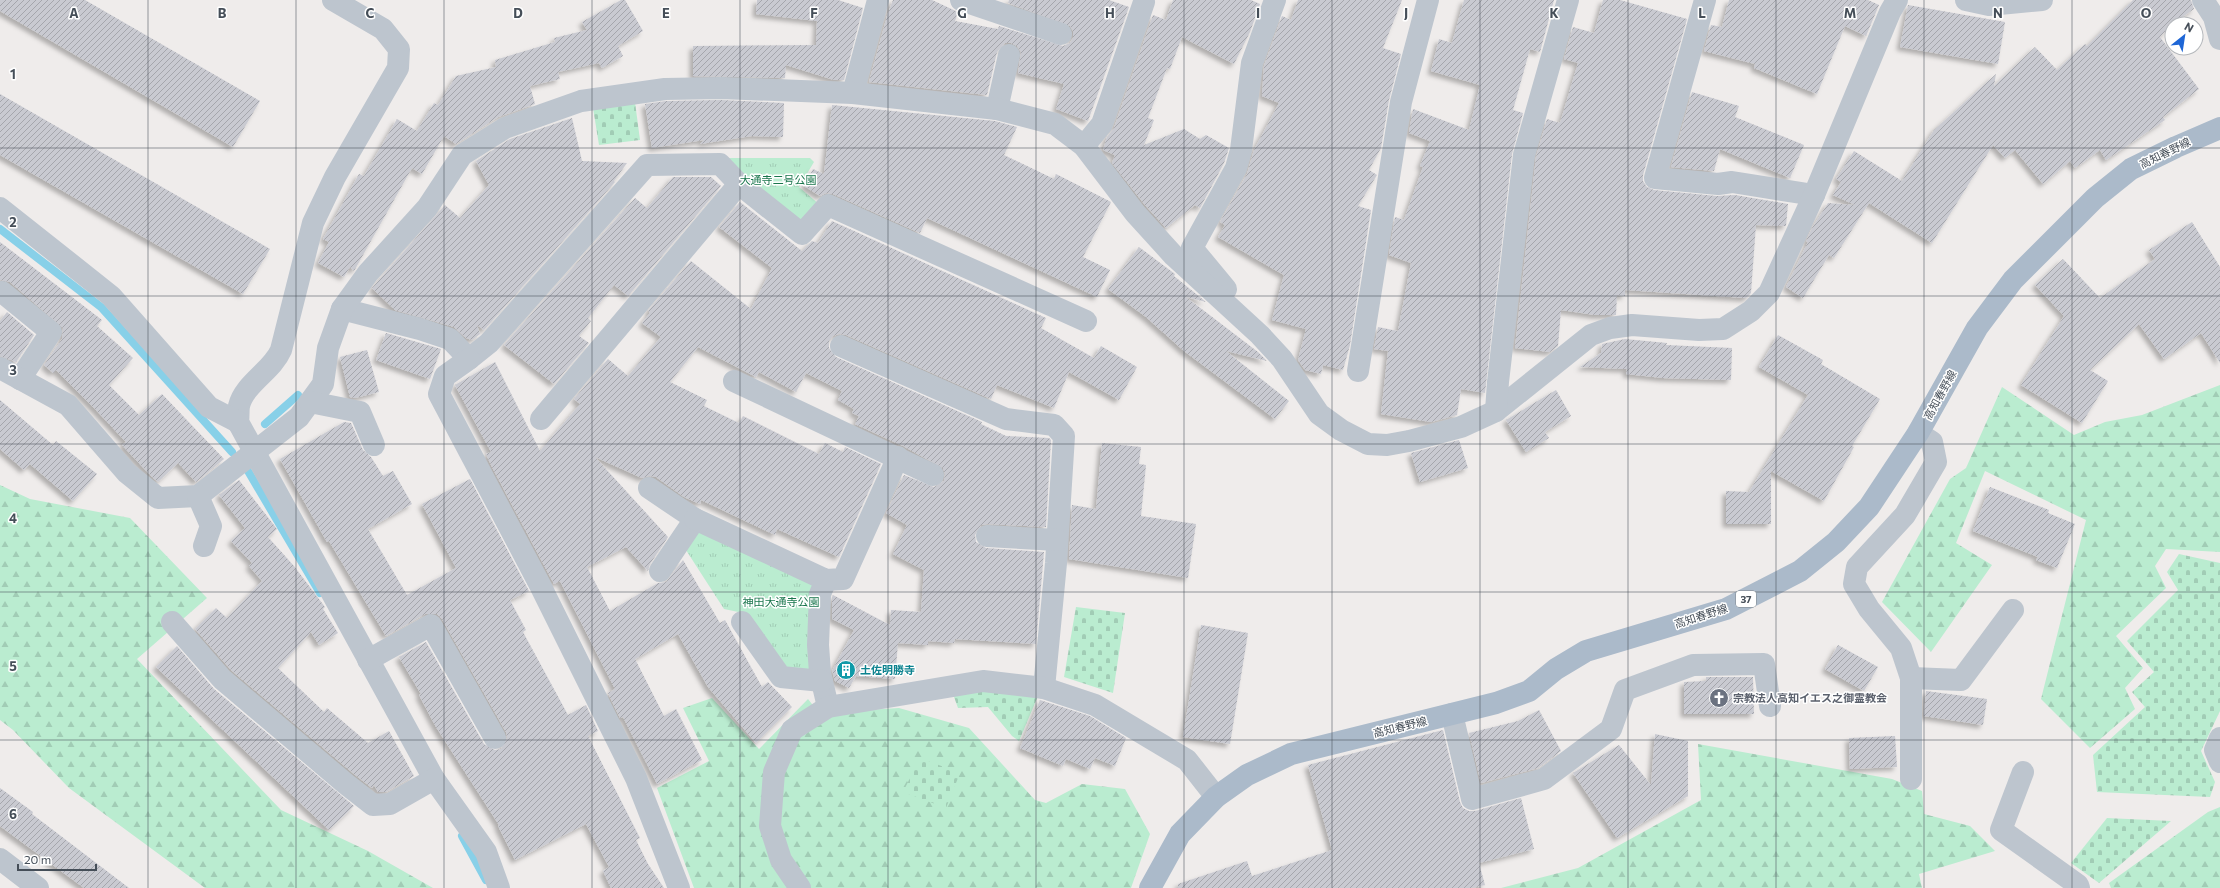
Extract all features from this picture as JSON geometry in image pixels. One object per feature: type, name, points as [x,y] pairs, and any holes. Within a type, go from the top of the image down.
[{"type":"main road","name":"高知春野線","points":[[1150,888],[1180,834],[1216,797],[1247,775],[1291,754],[1496,703],[1529,690],[1556,669],[1586,651],[1726,609],[1800,571],[1836,542],[1869,507],[1918,433],[1977,328],[2013,280],[2094,198],[2131,169],[2220,128]]},
{"type":"street","points":[[333,0],[383,29],[399,49],[398,68],[335,177],[313,223],[284,342],[278,358],[247,391],[239,405],[238,422],[434,779],[486,852],[499,888]]},
{"type":"street","points":[[961,0],[1061,34]]},
{"type":"street","points":[[1230,309],[1227,290],[1192,248],[1236,168],[1241,150],[1252,63],[1275,0]]},
{"type":"street","points":[[1358,371],[1401,102],[1428,0]]},
{"type":"street","points":[[1496,411],[1524,155],[1568,0]]},
{"type":"street","points":[[1705,0],[1655,178],[1718,184],[1732,182],[1814,195]]},
{"type":"street","points":[[1966,0],[1989,5],[2042,0]]},
{"type":"street","points":[[2204,0],[2214,17],[2220,39]]},
{"type":"street","points":[[853,93],[870,2]]},
{"type":"street","points":[[1084,146],[1102,124],[1148,3]]},
{"type":"street","points":[[0,368],[68,405],[127,473],[158,498],[198,496],[255,453],[299,417],[323,384],[328,348],[342,309],[368,273],[427,208],[462,155],[505,128],[580,101],[665,89],[721,88],[853,93],[996,109],[1055,124],[1084,146],[1135,213],[1174,256],[1260,335],[1282,359],[1319,414],[1341,430],[1368,444],[1387,446],[1461,427],[1496,411],[1591,335],[1610,328],[1632,325],[1699,330],[1723,329],[1751,311],[1769,293],[1814,195],[1894,6]]},
{"type":"street","points":[[996,109],[1009,55]]},
{"type":"street","points":[[679,888],[636,778],[540,585],[439,394],[445,376],[489,343],[647,165],[720,164],[739,184],[802,234],[828,205],[1086,321]]},
{"type":"street","points":[[541,419],[739,184]]},
{"type":"street","points":[[0,208],[111,296],[209,407],[238,422]]},
{"type":"street","points":[[2,292],[51,332],[20,380]]},
{"type":"street","points":[[342,309],[420,329],[450,339],[469,359]]},
{"type":"street","points":[[841,346],[1006,419],[1054,425],[1064,436],[1057,540],[1044,688]]},
{"type":"street","points":[[734,381],[898,457],[933,475]]},
{"type":"street","points":[[310,402],[360,412],[374,445]]},
{"type":"street","points":[[1911,779],[1911,678],[1902,648],[1869,609],[1854,584],[1857,567],[1905,515],[1936,462],[1932,442],[1918,433]]},
{"type":"street","points":[[649,488],[695,519],[826,580],[843,579],[898,457]]},
{"type":"street","points":[[198,496],[211,526],[204,546]]},
{"type":"street","points":[[660,572],[695,519]]},
{"type":"street","points":[[987,536],[1057,540]]},
{"type":"street","points":[[826,580],[820,594],[818,645],[822,681],[828,707]]},
{"type":"street","points":[[1911,678],[1960,680],[2013,610]]},
{"type":"street","points":[[172,622],[222,679],[346,784],[374,805],[390,804],[434,779]]},
{"type":"street","points":[[742,622],[782,677],[822,681]]},
{"type":"street","points":[[368,660],[431,625],[495,738]]},
{"type":"street","points":[[1452,714],[1472,798],[1544,779],[1611,729],[1625,690],[1693,665],[1764,664],[1770,706]]},
{"type":"street","points":[[800,888],[781,860],[770,826],[774,772],[792,730],[828,707],[983,681],[1044,688],[1095,705],[1187,760],[1216,797]]},
{"type":"street","points":[[2023,772],[2001,830],[2078,885],[2079,888]]},
{"type":"street","points":[[0,859],[38,888]]},
{"type":"green space","points":[[635,102],[640,140],[599,145],[593,108]]},
{"type":"green space","name":"大通寺二号公園","points":[[726,158],[810,158],[814,162],[799,187],[820,205],[801,226]]},
{"type":"green space","points":[[2220,385],[2220,552],[2166,549],[2155,566],[2166,588],[2116,636],[2143,668],[2125,688],[2135,709],[2090,748],[2041,699],[2086,520],[1985,471],[1956,543],[1992,565],[1931,652],[1882,602],[1950,479],[1966,468],[2002,387],[2074,435],[2105,422],[2142,415]]},
{"type":"green space","points":[[0,485],[30,499],[130,518],[207,598],[137,659],[281,810],[368,851],[433,888],[205,888],[69,788],[13,730],[0,720]]},
{"type":"green space","name":"神田大通寺公園","points":[[696,526],[819,583],[815,676],[788,669],[748,614],[724,609],[684,547]]},
{"type":"green space","points":[[2179,554],[2220,563],[2220,711],[2201,751],[2215,782],[2210,797],[2097,792],[2093,755],[2145,707],[2132,692],[2154,672],[2127,641],[2178,590],[2167,572]]},
{"type":"green space","points":[[1076,607],[1125,613],[1113,693],[1064,677]]},
{"type":"green space","points":[[999,688],[1038,696],[1019,741],[1012,736],[988,707],[958,708],[953,694]]},
{"type":"green space","points":[[712,698],[759,749],[808,699],[819,713],[899,708],[969,728],[1035,800],[1046,803],[1082,784],[1125,789],[1150,834],[1131,888],[694,888],[657,788],[709,761],[683,708]]},
{"type":"green space","points":[[1698,744],[1892,779],[1922,791],[1924,814],[1970,826],[1995,851],[1919,874],[1922,888],[1501,888],[1578,868],[1701,800]]},
{"type":"green space","points":[[920,758],[960,773],[946,808],[903,792]]},
{"type":"green space","points":[[2220,807],[2220,888],[2111,888],[2109,883],[2208,812]]},
{"type":"green space","points":[[2107,818],[2171,821],[2099,883],[2071,863]]},
{"type":"building","points":[[0,0],[85,0],[260,101],[233,147],[0,11]]},
{"type":"building","points":[[621,0],[625,0],[643,31],[618,46],[623,56],[602,68],[599,63],[558,72],[560,79],[530,86],[535,104],[498,117],[456,144],[444,136],[422,174],[412,168],[354,271],[350,267],[344,277],[318,263],[329,242],[323,239],[359,174],[364,176],[397,119],[417,131],[434,103],[438,105],[456,76],[496,67],[495,60],[555,42],[554,38],[587,30],[582,22]]},
{"type":"building","points":[[757,0],[838,0],[863,8],[844,80],[834,80],[786,65],[785,78],[693,76],[693,46],[816,45],[817,21],[756,14]]},
{"type":"building","points":[[893,0],[932,0],[958,12],[955,21],[998,29],[999,26],[1063,46],[1070,43],[1073,38],[1073,31],[1070,26],[1008,3],[1009,0],[1109,0],[1129,7],[1088,121],[1056,109],[1064,84],[1018,73],[1021,52],[1017,46],[1011,43],[1005,43],[997,52],[987,95],[869,82],[887,16]]},
{"type":"building","points":[[1173,0],[1251,0],[1260,4],[1250,32],[1234,64],[1182,37],[1170,69],[1167,68],[1148,118],[1154,120],[1144,145],[1184,129],[1200,139],[1206,135],[1229,148],[1224,163],[1200,208],[1195,205],[1166,228],[1145,205],[1112,163],[1115,155],[1103,150],[1107,137],[1114,128],[1153,15],[1166,20]]},
{"type":"building","points":[[1298,0],[1402,0],[1383,48],[1401,54],[1389,100],[1381,148],[1369,170],[1377,175],[1358,206],[1371,210],[1350,345],[1343,370],[1323,365],[1321,374],[1305,370],[1298,360],[1306,329],[1272,320],[1284,275],[1218,237],[1225,225],[1220,222],[1247,174],[1254,150],[1279,103],[1262,96],[1264,66],[1282,16],[1291,20]]},
{"type":"building","points":[[1464,0],[1554,0],[1540,52],[1530,49],[1513,110],[1523,113],[1512,154],[1485,393],[1461,389],[1457,415],[1431,422],[1381,414],[1388,351],[1374,349],[1378,327],[1398,331],[1411,263],[1389,255],[1395,217],[1404,220],[1423,167],[1420,166],[1430,141],[1409,133],[1413,109],[1469,130],[1480,85],[1431,71],[1439,39],[1452,43]]},
{"type":"building","points":[[1603,0],[1620,0],[1687,19],[1643,175],[1643,181],[1647,187],[1654,190],[1717,196],[1735,195],[1788,204],[1786,226],[1756,225],[1751,293],[1746,298],[1625,290],[1625,296],[1617,295],[1616,315],[1595,315],[1561,310],[1558,346],[1550,352],[1515,348],[1536,157],[1547,119],[1560,123],[1578,63],[1564,59],[1573,27],[1594,33]]},
{"type":"building","points":[[1729,0],[1868,0],[1879,5],[1866,36],[1845,26],[1817,94],[1754,68],[1755,64],[1704,51],[1711,25],[1722,27]]},
{"type":"building","points":[[2133,0],[2191,0],[2194,9],[2184,16],[2164,16],[2164,33],[2160,37],[2164,42],[2164,56],[2174,56],[2199,89],[2163,117],[2165,120],[2106,160],[2100,150],[2075,168],[2070,161],[2043,184],[2015,150],[2005,158],[1993,145],[1932,243],[1869,203],[1834,258],[1829,255],[1803,298],[1786,287],[1808,242],[1806,241],[1812,228],[1828,203],[1855,205],[1833,195],[1841,182],[1836,179],[1854,151],[1902,181],[1934,130],[1996,74],[1994,86],[2035,47],[2057,70],[2085,44],[2087,46]]},
{"type":"building","points":[[1908,5],[2005,22],[1998,64],[1900,47]]},
{"type":"building","points":[[1692,92],[1739,106],[1735,117],[1804,145],[1790,178],[1720,149],[1714,171],[1671,167]]},
{"type":"building","points":[[0,94],[270,249],[243,294],[0,155]]},
{"type":"building","points":[[721,100],[784,103],[783,137],[752,136],[700,144],[704,140],[652,148],[645,104],[666,101]]},
{"type":"building","points":[[832,105],[995,121],[1017,127],[1004,155],[1054,179],[1056,174],[1111,202],[1083,257],[1110,270],[1097,297],[927,218],[920,233],[833,194],[826,193],[820,196],[804,186],[813,169],[824,174]]},
{"type":"building","points":[[572,118],[582,161],[627,163],[614,181],[615,182],[484,330],[477,325],[480,334],[472,340],[466,338],[454,327],[395,310],[372,288],[445,205],[460,218],[489,185],[476,161],[510,139]]},
{"type":"building","points":[[673,177],[711,177],[721,186],[628,296],[614,285],[588,318],[591,321],[579,336],[589,343],[554,384],[504,345],[635,198],[647,208]]},
{"type":"building","points":[[740,202],[802,251],[812,241],[818,243],[832,221],[1046,318],[1041,328],[1094,358],[1101,346],[1137,367],[1119,400],[1069,372],[1054,408],[997,385],[991,399],[846,335],[839,334],[833,336],[829,341],[829,348],[836,357],[982,422],[981,424],[1006,436],[1049,438],[1051,440],[1046,527],[987,524],[981,525],[975,535],[976,542],[986,548],[1044,552],[1036,644],[955,639],[954,643],[928,641],[928,645],[898,643],[895,679],[856,676],[849,688],[835,681],[832,671],[854,630],[832,619],[832,597],[833,595],[890,625],[891,610],[921,612],[924,570],[893,554],[907,525],[886,513],[904,475],[934,487],[944,481],[945,474],[943,468],[903,446],[855,424],[859,416],[852,413],[854,409],[838,400],[842,391],[806,373],[796,392],[759,372],[756,377],[698,347],[670,382],[707,400],[704,406],[739,423],[743,416],[819,454],[825,443],[843,452],[845,447],[881,464],[839,557],[777,529],[775,535],[701,500],[700,504],[684,497],[656,477],[649,476],[642,478],[595,457],[668,537],[650,564],[648,571],[626,547],[587,567],[610,611],[658,583],[666,582],[683,560],[720,623],[725,620],[762,687],[768,682],[792,707],[756,743],[708,687],[678,634],[635,659],[664,716],[676,709],[702,760],[657,784],[623,717],[620,718],[608,693],[615,689],[560,581],[554,584],[492,467],[486,454],[491,452],[455,385],[495,362],[540,451],[580,404],[574,399],[608,359],[628,376],[661,337],[642,323],[650,313],[648,311],[691,261],[751,309],[772,268],[719,227]]},
{"type":"building","points":[[2192,222],[2220,267],[2220,363],[2201,333],[2164,359],[2139,324],[2090,370],[2108,381],[2082,423],[2021,385],[2064,316],[2035,285],[2063,259],[2100,298],[2155,259],[2149,250]]},
{"type":"building","points":[[0,242],[102,320],[97,326],[133,358],[109,385],[139,415],[162,394],[224,459],[196,482],[178,463],[158,482],[152,477],[122,445],[126,442],[95,409],[56,370],[53,373],[44,365],[62,339],[63,328],[10,282],[0,280]]},
{"type":"building","points":[[1139,247],[1175,274],[1174,276],[1206,302],[1186,297],[1258,352],[1267,361],[1226,351],[1289,401],[1275,419],[1184,351],[1146,317],[1108,289]]},
{"type":"building","points":[[7,312],[34,335],[16,362],[0,356],[0,321]]},
{"type":"building","points":[[386,333],[441,349],[430,379],[376,360]]},
{"type":"building","points":[[1778,335],[1823,360],[1821,364],[1880,399],[1852,446],[1854,447],[1824,501],[1771,471],[1771,524],[1726,524],[1726,491],[1749,492],[1808,395],[1759,367]]},
{"type":"building","points":[[1625,339],[1667,343],[1666,345],[1732,348],[1731,380],[1663,378],[1626,374],[1627,369],[1580,367],[1601,353],[1602,344]]},
{"type":"building","points":[[367,350],[379,392],[355,398],[350,397],[340,357]]},
{"type":"building","points":[[1556,390],[1571,416],[1545,432],[1549,438],[1526,452],[1506,420]]},
{"type":"building","points":[[0,400],[53,445],[56,441],[97,474],[73,501],[30,464],[24,470],[0,449]]},
{"type":"building","points":[[344,422],[351,423],[363,450],[371,457],[383,476],[393,471],[412,504],[368,529],[407,595],[456,568],[422,504],[470,479],[529,591],[510,600],[526,630],[523,632],[568,715],[586,705],[598,731],[588,736],[640,838],[636,840],[648,864],[664,888],[611,888],[603,871],[609,867],[586,824],[515,860],[498,826],[499,825],[436,727],[419,695],[421,694],[399,657],[426,642],[484,744],[495,750],[501,749],[507,738],[506,732],[442,619],[437,614],[425,614],[386,636],[329,541],[327,542],[280,459]]},
{"type":"building","points":[[1459,440],[1468,468],[1420,482],[1411,453]]},
{"type":"building","points":[[1102,443],[1141,447],[1139,464],[1146,465],[1141,516],[1196,524],[1188,578],[1069,559],[1072,505],[1096,509]]},
{"type":"building","points":[[239,480],[277,529],[268,537],[294,566],[325,607],[323,609],[338,633],[319,645],[311,632],[278,668],[324,712],[327,708],[368,743],[389,731],[414,776],[386,792],[378,792],[374,785],[372,788],[354,774],[231,670],[195,629],[216,608],[227,618],[262,581],[249,566],[252,563],[231,541],[245,528],[219,495]]},
{"type":"building","points":[[1990,487],[2049,510],[2048,513],[2075,524],[2057,568],[2036,560],[2038,557],[1973,531]]},
{"type":"building","points":[[1201,625],[1248,633],[1230,744],[1183,737]]},
{"type":"building","points":[[1838,645],[1878,667],[1864,691],[1825,669]]},
{"type":"building","points":[[177,646],[214,689],[354,806],[329,830],[156,667]]},
{"type":"building","name":"宗教法人高知イエス之御霊教会","points":[[1706,677],[1753,677],[1754,714],[1684,714],[1684,682],[1706,681]]},
{"type":"building","points":[[1926,691],[1987,699],[1983,725],[1924,716]]},
{"type":"building","points":[[1040,700],[1090,716],[1126,738],[1115,766],[1095,758],[1090,769],[1066,759],[1063,766],[1020,748]]},
{"type":"building","points":[[1539,710],[1561,751],[1538,768],[1481,783],[1469,733],[1518,721]]},
{"type":"building","points":[[1443,730],[1460,802],[1463,808],[1469,811],[1475,811],[1521,798],[1534,849],[1479,863],[1485,885],[1472,888],[1178,888],[1178,884],[1247,861],[1252,876],[1332,850],[1308,765]]},
{"type":"building","points":[[1655,734],[1688,741],[1688,796],[1617,838],[1573,773],[1619,745],[1651,785]]},
{"type":"building","points":[[1895,736],[1897,767],[1850,769],[1849,738]]},
{"type":"building","points":[[0,788],[33,812],[32,814],[129,888],[84,888],[0,826]]},
{"type":"waterway","points":[[0,229],[101,307],[232,452]]},
{"type":"waterway","points":[[265,424],[298,395]]},
{"type":"waterway","points":[[248,471],[320,593]]},
{"type":"waterway","points":[[462,836],[486,880]]},
{"type":"place","name":"土佐明勝寺","points":[[846,670]]},
{"type":"place","name":"宗教法人高知イエス之御霊教会","points":[[1719,698]]}]
